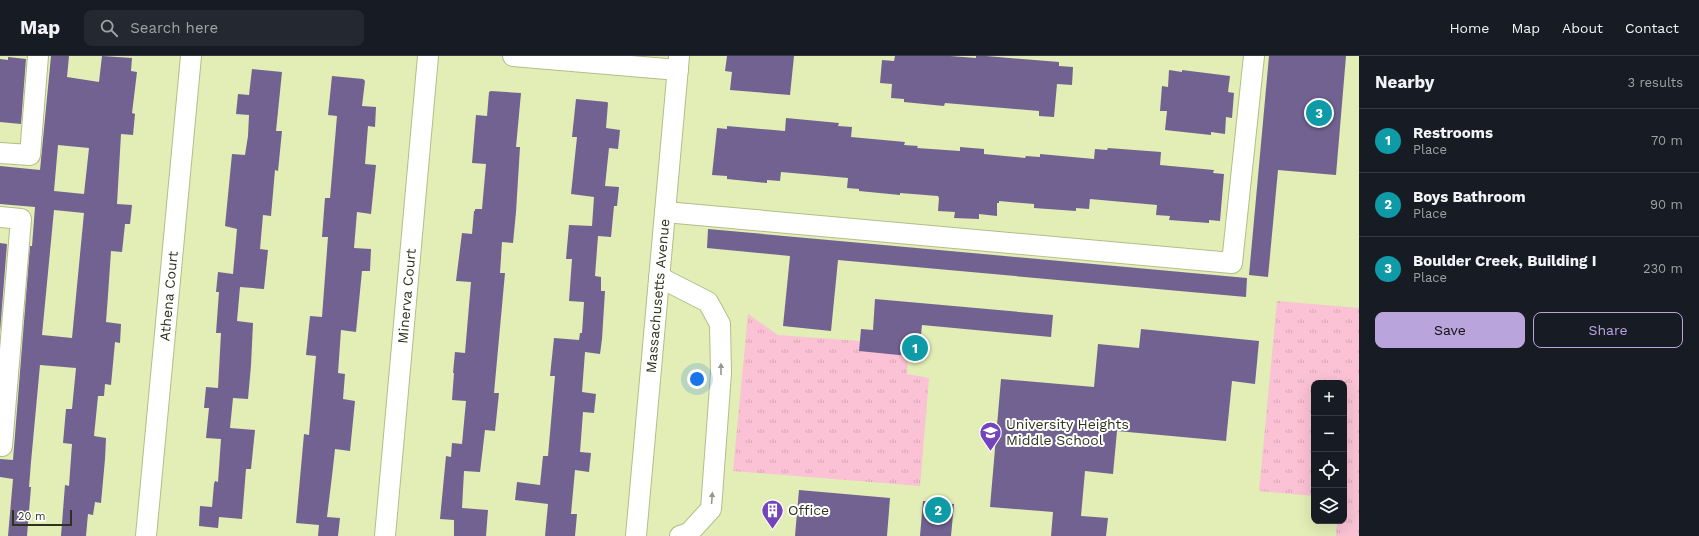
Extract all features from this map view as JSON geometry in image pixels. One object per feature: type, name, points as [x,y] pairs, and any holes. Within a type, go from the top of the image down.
[{"type":"street","points":[[0,153],[30,155],[38,56]]},
{"type":"street","name":"Athena Court","points":[[146,536],[191,56]]},
{"type":"street","name":"Minerva Court","points":[[385,536],[428,56]]},
{"type":"street","points":[[513,56],[679,63]]},
{"type":"street","points":[[665,212],[1232,263],[1254,56]]},
{"type":"street","name":"Massachusetts Avenue","points":[[636,536],[679,63]]},
{"type":"street","points":[[0,217],[22,219],[2,446],[0,446]]},
{"type":"street","points":[[659,277],[708,302],[720,324],[721,373],[711,509],[689,533],[680,536]]},
{"type":"green space","points":[[1277,301],[1359,308],[1359,536],[1336,536],[1337,524],[1347,524],[1347,380],[1311,380],[1311,496],[1259,491]]},
{"type":"green space","points":[[748,314],[778,335],[860,341],[901,355],[908,358],[907,374],[929,378],[920,486],[733,471]]},
{"type":"building","points":[[51,56],[69,56],[67,77],[99,82],[102,56],[132,58],[131,71],[137,72],[132,113],[135,114],[133,135],[121,134],[117,204],[132,205],[130,224],[125,224],[122,252],[111,251],[106,322],[121,324],[120,343],[115,342],[111,385],[105,384],[104,396],[98,396],[94,436],[106,438],[105,459],[101,503],[95,502],[93,515],[88,514],[86,536],[61,536],[65,485],[69,486],[72,444],[63,443],[66,409],[72,409],[76,368],[40,365],[29,487],[31,487],[27,536],[8,536],[13,479],[0,477],[0,459],[13,460],[30,246],[32,246],[35,207],[0,204],[0,166],[40,170]],"holes":[[[58,145],[89,148],[84,194],[54,191]],[[54,210],[84,213],[72,338],[42,335]]]},
{"type":"building","points":[[727,56],[794,56],[790,95],[730,90],[732,72],[725,71]]},
{"type":"building","points":[[895,56],[950,56],[976,58],[976,56],[986,56],[1059,62],[1059,66],[1073,67],[1072,85],[1057,84],[1054,117],[1039,116],[1039,111],[945,103],[944,106],[904,102],[904,99],[891,98],[892,84],[880,83],[882,60],[894,61]]},
{"type":"building","points":[[1269,56],[1346,56],[1336,175],[1278,170],[1268,277],[1249,275]]},
{"type":"building","points":[[8,57],[26,59],[21,124],[0,122],[0,59],[8,60]]},
{"type":"building","points":[[252,69],[282,72],[276,131],[282,131],[278,171],[275,170],[271,216],[263,215],[260,249],[268,250],[264,289],[240,287],[237,321],[253,323],[251,365],[248,399],[233,398],[230,428],[255,430],[251,469],[246,469],[242,519],[219,517],[218,528],[199,526],[200,506],[212,507],[214,484],[215,481],[218,482],[221,439],[206,438],[209,408],[204,408],[206,387],[218,388],[221,333],[216,333],[219,292],[216,292],[218,272],[233,274],[237,229],[225,226],[232,154],[245,155],[248,136],[249,115],[236,114],[238,94],[249,95]]},
{"type":"building","points":[[1169,70],[1182,72],[1182,70],[1230,76],[1228,92],[1234,93],[1232,118],[1226,117],[1225,134],[1211,132],[1211,135],[1165,130],[1167,111],[1160,111],[1162,86],[1168,87]]},
{"type":"building","points":[[332,76],[363,79],[365,81],[362,106],[376,107],[375,127],[368,126],[365,164],[376,165],[371,214],[357,212],[354,248],[371,249],[370,271],[362,271],[356,332],[341,330],[338,373],[345,374],[343,399],[355,401],[350,451],[335,449],[327,517],[340,518],[338,536],[318,536],[319,525],[296,523],[304,434],[309,435],[316,356],[306,355],[310,316],[322,317],[328,237],[322,237],[325,198],[330,198],[337,116],[328,115]]},
{"type":"building","points":[[489,92],[521,93],[516,147],[520,147],[516,212],[513,243],[502,242],[500,273],[505,273],[494,393],[499,393],[495,431],[485,430],[480,472],[464,471],[462,508],[488,510],[486,536],[454,536],[454,520],[440,519],[446,456],[451,457],[452,443],[462,444],[466,401],[452,400],[453,373],[455,352],[465,353],[471,282],[456,281],[462,233],[472,234],[474,211],[475,209],[482,209],[486,164],[472,163],[476,115],[487,116]]},
{"type":"building","points":[[576,99],[608,103],[606,128],[620,130],[618,149],[609,148],[605,186],[619,187],[617,206],[614,206],[611,237],[598,236],[595,276],[601,277],[601,291],[605,291],[600,354],[585,352],[582,392],[596,394],[594,413],[583,412],[580,452],[591,453],[589,472],[575,470],[571,514],[577,514],[575,536],[545,536],[548,504],[515,500],[517,482],[540,485],[543,456],[548,456],[555,376],[550,376],[554,338],[579,340],[580,333],[582,333],[584,302],[569,301],[572,259],[566,259],[569,225],[592,226],[594,197],[571,194],[577,137],[572,137]]},
{"type":"building","points":[[786,118],[839,123],[838,126],[852,127],[851,137],[905,142],[904,145],[918,146],[917,148],[960,151],[960,147],[984,149],[984,154],[1025,158],[1026,156],[1040,157],[1040,154],[1094,159],[1095,149],[1107,150],[1108,148],[1161,152],[1160,165],[1214,170],[1213,173],[1224,174],[1220,221],[1209,220],[1209,223],[1169,220],[1170,216],[1156,215],[1157,205],[1090,199],[1089,209],[1076,208],[1076,211],[1034,208],[1034,204],[999,201],[999,203],[997,203],[997,216],[979,214],[979,219],[954,218],[955,212],[938,211],[938,196],[900,193],[900,195],[859,191],[859,189],[847,188],[848,178],[781,172],[780,181],[767,180],[767,183],[727,179],[727,176],[712,175],[717,128],[727,129],[727,126],[785,131]]},
{"type":"building","points":[[708,229],[1247,278],[1246,297],[838,260],[831,331],[783,326],[790,256],[707,248]]},
{"type":"building","points":[[0,243],[7,244],[0,332]]},
{"type":"building","points":[[875,299],[1053,315],[1051,337],[922,325],[919,357],[859,351],[861,329],[873,330]]},
{"type":"building","points":[[1141,329],[1259,341],[1255,384],[1232,381],[1226,441],[1117,431],[1113,474],[1085,471],[1081,516],[1108,518],[1106,536],[1051,536],[1053,512],[990,507],[1001,379],[1094,387],[1098,344],[1139,348]]},
{"type":"building","points":[[799,490],[890,498],[887,536],[795,536]]},
{"type":"building","points":[[923,501],[954,504],[951,536],[920,536]]},
{"type":"place","name":"Boulder Creek, Building I","points":[[1319,113]]},
{"type":"place","name":"Restrooms","points":[[915,348]]},
{"type":"place","name":"University Heights Middle School","points":[[991,452]]},
{"type":"place","name":"Boys Bathroom","points":[[938,510]]},
{"type":"place","name":"Office","points":[[773,530]]}]
